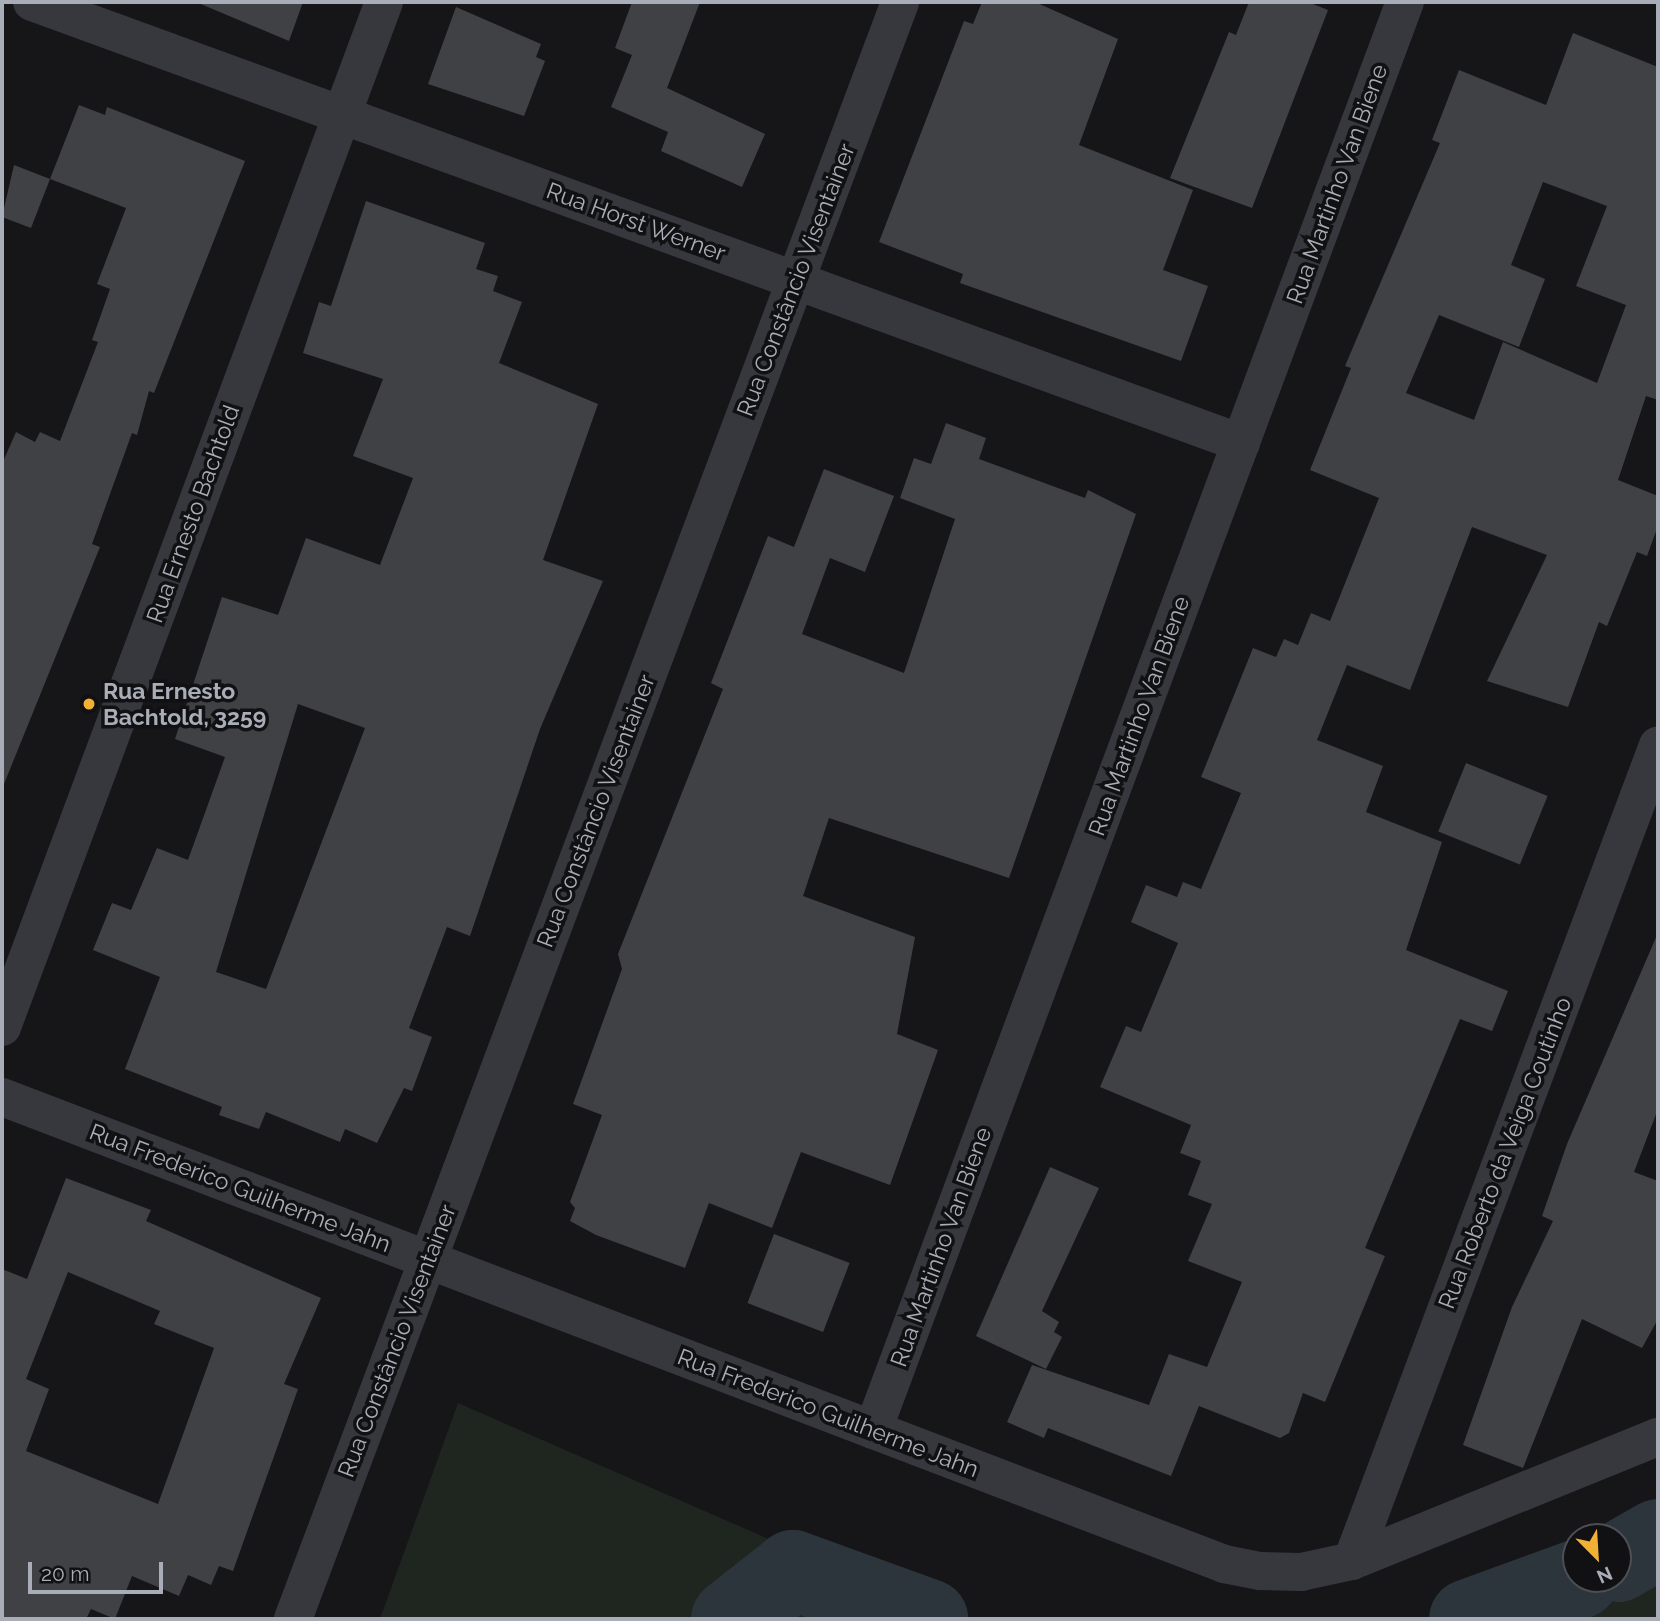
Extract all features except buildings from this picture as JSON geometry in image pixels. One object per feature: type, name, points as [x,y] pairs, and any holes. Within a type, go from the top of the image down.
[{"type":"street","name":"Rua Horst Werner","points":[[32,2],[1241,443]]},
{"type":"street","name":"Rua Ernesto Bachtold","points":[[2,1027],[384,2]]},
{"type":"street","name":"Rua Constâncio Visentainer","points":[[293,1619],[900,2]]},
{"type":"street","name":"Rua Martinho Van Biene","points":[[873,1430],[1405,2]]},
{"type":"street","name":"Rua Roberto da Veiga Coutinho","points":[[1352,1561],[1658,746]]},
{"type":"street","name":"Rua Frederico Guilherme Jahn","points":[[2,1097],[1224,1564],[1301,1572],[1352,1561],[1658,1437]]},
{"type":"shaded area","points":[[458,1403],[951,1619],[380,1619]]},
{"type":"shaded area","points":[[1658,1539],[1658,1619],[1469,1619],[1562,1585],[1562,1593],[1632,1593],[1632,1554]]},
{"type":"waterway","points":[[1632,1554],[1658,1539]]},
{"type":"waterway","points":[[731,1619],[793,1570],[928,1619]]},
{"type":"waterway","points":[[1469,1619],[1562,1585]]},
{"type":"place","name":"Rua Ernesto Bachtold, 3259","points":[[89,704]]}]
